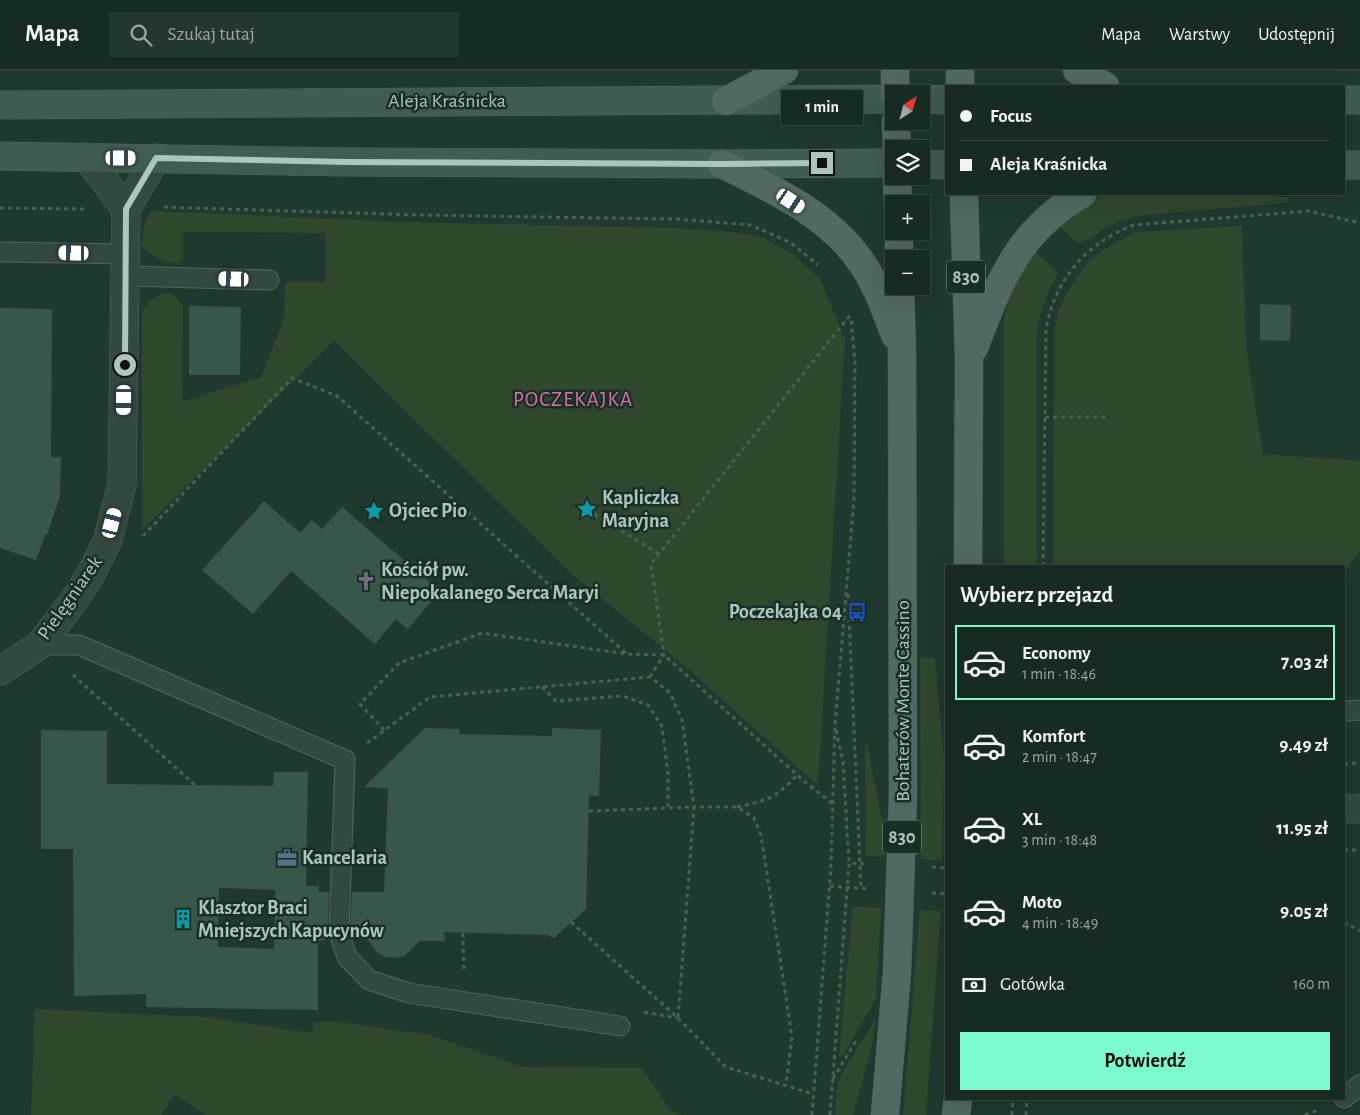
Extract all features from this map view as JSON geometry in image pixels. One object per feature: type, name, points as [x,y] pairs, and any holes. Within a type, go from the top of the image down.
[{"type":"main road","points":[[726,100],[784,70]]},
{"type":"main road","points":[[895,70],[895,85]]},
{"type":"main road","points":[[960,70],[960,85]]},
{"type":"main road","points":[[1077,70],[1103,85]]},
{"type":"main road","name":"Aleja Kraśnicka","points":[[0,105],[885,99]]},
{"type":"main road","points":[[930,99],[945,100]]},
{"type":"main road","points":[[1345,100],[1360,100]]},
{"type":"main road","points":[[0,156],[357,162],[885,163]]},
{"type":"main road","points":[[722,164],[775,190],[828,225],[842,239],[860,260],[876,287],[902,352]]},
{"type":"main road","points":[[930,164],[945,165]]},
{"type":"main road","points":[[1345,165],[1360,165]]},
{"type":"main road","name":"830","points":[[964,195],[969,359],[968,565]]},
{"type":"main road","points":[[969,359],[994,295],[1016,254],[1036,228],[1049,216],[1080,195]]},
{"type":"main road","name":"Bohaterów Monte Cassino","points":[[885,1115],[897,972],[904,796],[900,295]]},
{"type":"main road","points":[[956,1115],[958,1100]]},
{"type":"street","points":[[86,157],[126,209],[156,158]]},
{"type":"street","name":"Pielęgniarek","points":[[0,671],[40,644],[77,596],[107,542],[122,485],[126,209]]},
{"type":"street","points":[[1345,810],[1360,809]]},
{"type":"lane","points":[[0,252],[269,280]]},
{"type":"lane","points":[[40,644],[79,645],[345,760],[339,933],[347,957],[369,980],[409,993],[620,1026]]},
{"type":"lane","points":[[1345,1097],[1360,1086]]},
{"type":"path","points":[[0,208],[126,209],[174,207],[416,215],[676,218],[750,225],[791,243],[820,266]]},
{"type":"path","points":[[1043,565],[1046,330],[1049,312],[1074,264],[1117,231],[1134,225],[1152,222],[1309,211],[1360,223]]},
{"type":"path","points":[[812,1115],[831,866],[835,724],[854,499],[855,362],[851,313],[848,306]]},
{"type":"path","points":[[833,804],[797,775],[664,655],[651,564],[851,313]]},
{"type":"path","points":[[137,543],[292,378],[338,396],[627,654]]},
{"type":"path","points":[[1045,417],[1105,417]]},
{"type":"path","points":[[594,514],[659,554]]},
{"type":"path","points":[[847,582],[861,888]]},
{"type":"path","points":[[384,730],[360,704],[399,663],[482,633],[627,654],[664,655]]},
{"type":"path","points":[[40,644],[195,786]]},
{"type":"path","points":[[650,677],[664,655]]},
{"type":"path","points":[[345,760],[430,697],[650,677],[670,693],[682,720],[694,807],[678,1018]]},
{"type":"path","points":[[542,687],[556,702],[623,696],[648,705],[662,726],[668,774],[668,808]]},
{"type":"path","points":[[830,1115],[849,863],[843,762],[835,724]]},
{"type":"path","points":[[1345,764],[1360,764]]},
{"type":"path","points":[[589,811],[737,807],[762,802],[776,796],[797,775]]},
{"type":"path","points":[[737,807],[754,818],[761,835],[792,1037],[786,1086]]},
{"type":"path","points":[[1345,850],[1360,850]]},
{"type":"path","points":[[849,863],[945,868]]},
{"type":"path","points":[[571,922],[678,1018],[726,1067],[813,1094]]},
{"type":"path","points":[[1345,923],[1360,931]]},
{"type":"path","points":[[1012,1115],[1014,1100]]},
{"type":"path","points":[[1026,1115],[1027,1100]]},
{"type":"green space","points":[[1263,195],[1288,198],[1288,203],[1142,215],[1116,223],[1089,239],[1077,243],[1056,223],[1087,202],[1101,196]]},
{"type":"green space","points":[[151,211],[402,222],[673,228],[726,231],[764,238],[796,256],[820,279],[845,339],[818,785],[685,666],[574,576],[334,341],[142,530],[142,311],[154,297],[167,293],[172,293],[183,305],[182,402],[261,377],[284,319],[285,282],[325,282],[325,233],[183,232],[183,260],[177,264],[157,258],[141,246],[144,226]]},
{"type":"green space","points":[[1242,226],[1246,347],[1263,454],[1360,461],[1360,550],[1345,571],[1345,565],[1053,565],[1054,329],[1058,312],[1067,292],[1087,263],[1103,250],[1136,232]]},
{"type":"green space","points":[[1033,249],[1058,273],[1040,316],[1037,332],[1037,565],[1004,565],[1004,320],[1009,296]]},
{"type":"green space","points":[[920,658],[935,658],[944,760],[942,861],[921,859]]},
{"type":"green space","points":[[867,744],[882,819],[884,857],[866,856],[865,745]]},
{"type":"green space","points":[[853,906],[881,908],[876,998],[843,1056],[839,1056]]},
{"type":"green space","points":[[920,910],[941,911],[926,1115],[903,1115]]},
{"type":"green space","points":[[35,1009],[205,1017],[312,1033],[314,1022],[333,1021],[429,1035],[523,1067],[642,1068],[671,1111],[682,1115],[207,1115],[174,1095],[161,1115],[31,1115]]},
{"type":"green space","points":[[876,1018],[871,1050],[853,1115],[835,1115],[837,1088],[841,1075]]},
{"type":"building","points":[[1260,304],[1291,305],[1290,341],[1260,340]]},
{"type":"building","points":[[189,306],[241,307],[240,375],[189,375]]},
{"type":"building","points":[[0,308],[52,309],[51,457],[61,457],[60,496],[47,535],[45,535],[36,560],[0,548]]},
{"type":"building","name":"Kościół pw. Niepokalanego Serca Maryi","points":[[264,501],[300,533],[312,520],[322,529],[342,507],[440,591],[408,629],[396,619],[375,644],[291,571],[253,614],[202,570]]},
{"type":"building","points":[[425,728],[459,729],[459,734],[552,736],[552,728],[601,730],[599,796],[589,795],[586,909],[554,938],[548,935],[444,932],[445,941],[420,941],[404,956],[395,958],[385,957],[377,952],[363,934],[352,936],[350,931],[352,892],[384,892],[388,788],[364,787]]},
{"type":"building","name":"Klasztor Braci Mniejszych Kapucynów","points":[[41,730],[107,731],[107,784],[273,786],[274,772],[308,772],[306,886],[319,886],[319,892],[329,892],[329,939],[318,941],[318,1010],[146,1007],[146,994],[74,996],[73,849],[41,849]],"holes":[[[219,888],[275,890],[274,949],[218,947]]]},
{"type":"place","name":"Kapliczka Maryjna","points":[[587,509]]},
{"type":"place","name":"Ojciec Pio","points":[[374,511]]},
{"type":"place","name":"Kościół pw. Niepokalanego Serca Maryi","points":[[366,581]]},
{"type":"place","name":"Poczekajka 04","points":[[857,612]]},
{"type":"place","name":"Kancelaria","points":[[287,858]]},
{"type":"place","name":"Klasztor Braci Mniejszych Kapucynów","points":[[183,919]]},
{"type":"district","name":"POCZEKAJKA","points":[[573,399]]},
{"type":"route","points":[[125,365],[126,209],[156,158],[347,162],[822,163]]}]
